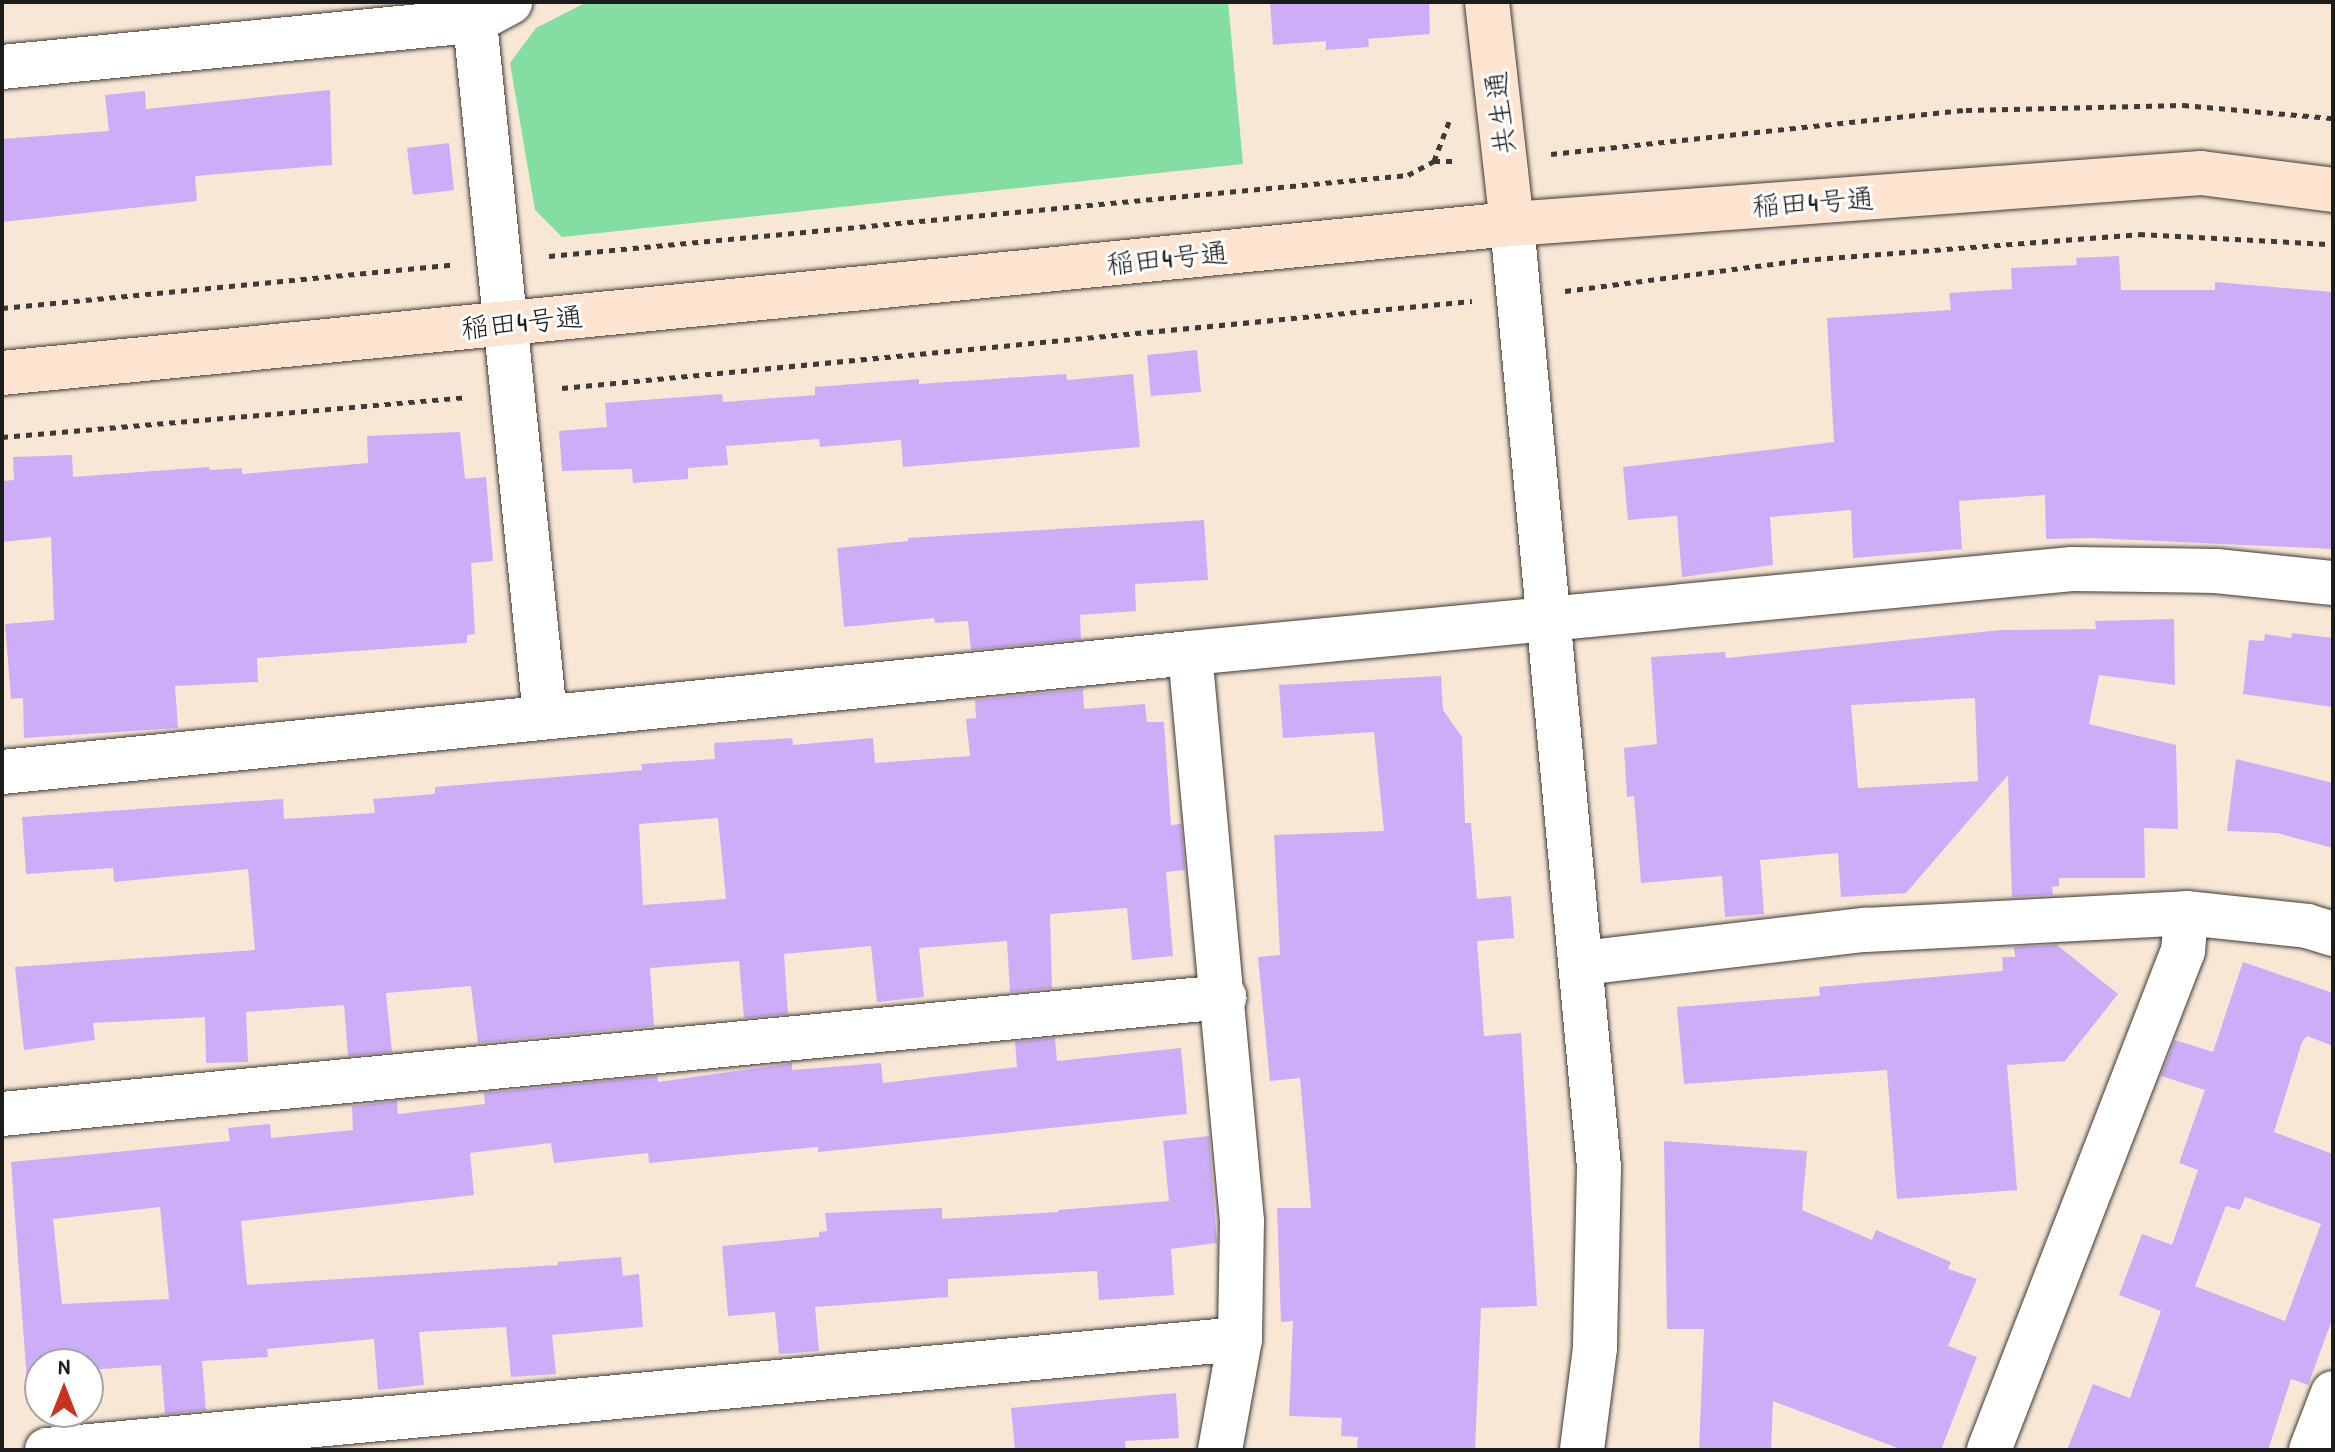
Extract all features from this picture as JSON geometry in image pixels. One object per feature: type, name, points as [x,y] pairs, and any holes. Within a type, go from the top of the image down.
[{"type":"street","name":"共生通","points":[[1487,2],[1512,224]]},
{"type":"street","points":[[2,67],[486,8],[499,261],[545,716]]},
{"type":"street","name":"稲田4号通","points":[[2,373],[1512,224],[2201,173],[2333,190]]},
{"type":"street","points":[[1512,224],[1599,1167],[1595,1348],[1582,1450]]},
{"type":"street","points":[[2,772],[545,716],[2072,569],[2216,571],[2333,583]]},
{"type":"street","points":[[1190,653],[1224,997],[1242,1221],[1240,1339],[1220,1450]]},
{"type":"street","points":[[1582,963],[1865,930],[2186,913],[2307,926],[2333,934]]},
{"type":"street","points":[[1989,1450],[2183,951],[2186,913]]},
{"type":"street","points":[[2,1114],[1224,997]]},
{"type":"street","points":[[47,1450],[1240,1339]]},
{"type":"street","points":[[2311,1450],[2333,1393]]},
{"type":"path","points":[[2,308],[1408,175],[1434,161],[1505,159],[1966,110],[2183,105],[2333,118]]},
{"type":"path","points":[[1434,161],[1451,115]]},
{"type":"path","points":[[2,437],[512,393],[1519,297],[1803,260],[2139,234],[2333,244]]},
{"type":"green space","points":[[587,2],[1228,2],[1243,164],[562,237],[535,210],[510,63],[536,28]]},
{"type":"building","points":[[1270,2],[1429,2],[1430,34],[1368,39],[1369,47],[1326,50],[1326,41],[1273,45]]},
{"type":"building","points":[[330,90],[332,165],[195,176],[197,201],[2,222],[2,139],[109,131],[105,95],[145,91],[146,109]]},
{"type":"building","points":[[449,143],[454,190],[413,195],[407,148]]},
{"type":"building","points":[[2119,256],[2121,290],[2215,290],[2215,282],[2333,292],[2333,549],[2093,538],[2046,539],[2045,495],[1959,501],[1962,549],[1853,558],[1851,510],[1770,517],[1773,565],[1682,577],[1677,516],[1628,520],[1623,467],[1834,442],[1827,318],[1951,310],[1949,293],[2012,289],[2011,268],[2077,265],[2076,258]]},
{"type":"building","points":[[1197,350],[1201,392],[1151,396],[1147,355]]},
{"type":"building","points":[[1066,374],[1067,380],[1133,374],[1140,447],[903,467],[901,440],[820,447],[819,439],[726,446],[728,465],[688,468],[688,479],[633,483],[632,469],[562,471],[559,431],[607,427],[605,403],[722,394],[723,402],[815,395],[815,387],[919,379],[919,384]]},
{"type":"building","points":[[460,432],[465,479],[486,477],[493,561],[471,563],[475,634],[467,635],[467,643],[257,658],[258,682],[175,686],[178,728],[24,738],[23,698],[11,699],[5,624],[54,620],[51,537],[2,542],[2,481],[14,480],[13,457],[72,455],[73,477],[209,467],[210,470],[242,468],[242,474],[368,463],[367,436]]},
{"type":"building","points":[[1204,520],[1208,580],[1135,584],[1136,611],[1080,615],[1081,639],[971,650],[968,621],[935,623],[934,618],[844,627],[837,548],[908,541],[908,538]]},
{"type":"building","points":[[2174,619],[2175,685],[2099,675],[2089,724],[2176,745],[2178,829],[2144,828],[2145,878],[2059,878],[2059,886],[2052,887],[2053,895],[2012,897],[2008,775],[1906,893],[1841,897],[1838,853],[1760,860],[1764,914],[1725,917],[1722,876],[1641,883],[1634,796],[1627,797],[1624,748],[1657,744],[1651,657],[1725,652],[1726,658],[2002,630],[2096,629],[2095,621]],"holes":[[[1975,698],[1978,781],[1858,788],[1851,705]]]},
{"type":"building","points":[[2292,633],[2333,638],[2333,707],[2243,694],[2249,640],[2264,641],[2265,634],[2291,638]]},
{"type":"building","points":[[1441,676],[1443,710],[1462,737],[1465,823],[1471,823],[1477,899],[1511,896],[1514,938],[1477,941],[1484,1036],[1521,1033],[1537,1306],[1481,1308],[1475,1450],[1357,1450],[1358,1437],[1341,1436],[1342,1418],[1289,1416],[1293,1321],[1281,1322],[1277,1208],[1311,1208],[1300,1078],[1270,1081],[1258,957],[1280,955],[1274,835],[1384,831],[1374,732],[1283,738],[1279,685]]},
{"type":"building","points":[[1083,689],[1084,709],[1145,704],[1147,722],[1164,722],[1171,825],[1181,824],[1185,870],[1166,872],[1173,956],[1132,960],[1127,908],[1050,914],[1052,988],[1010,992],[1007,941],[919,948],[924,997],[877,1002],[871,946],[784,954],[788,1014],[744,1018],[739,961],[650,968],[654,1026],[478,1043],[471,986],[386,993],[392,1052],[348,1056],[344,1005],[246,1012],[248,1062],[206,1063],[205,1017],[93,1023],[95,1040],[24,1050],[15,967],[255,950],[248,869],[114,882],[113,868],[26,874],[22,817],[283,799],[284,819],[375,813],[373,799],[435,794],[435,787],[642,770],[641,764],[715,759],[714,743],[792,738],[793,745],[873,738],[875,763],[970,756],[966,719],[976,718],[975,700]],"holes":[[[718,818],[726,899],[643,905],[639,824]]]},
{"type":"building","points":[[2236,759],[2333,783],[2333,848],[2277,833],[2227,831]]},
{"type":"building","points":[[2057,945],[2118,994],[2065,1061],[2007,1065],[2017,1190],[1897,1199],[1887,1070],[1684,1084],[1677,1007],[1820,996],[1819,987],[2003,971],[2002,957],[2015,957],[2014,947]]},
{"type":"building","points":[[2243,962],[2333,993],[2333,1046],[2307,1036],[2302,1042],[2274,1132],[2333,1154],[2333,1317],[2308,1385],[2291,1379],[2268,1450],[2067,1450],[2093,1384],[2130,1398],[2161,1311],[2119,1295],[2142,1234],[2172,1245],[2198,1170],[2179,1163],[2205,1090],[2161,1076],[2175,1040],[2213,1052]],"holes":[[[2245,1197],[2321,1224],[2285,1321],[2195,1286],[2226,1206],[2240,1210]]]},
{"type":"building","points":[[1055,1038],[1057,1061],[1181,1048],[1187,1114],[818,1152],[818,1147],[649,1163],[648,1153],[554,1163],[551,1143],[470,1153],[474,1195],[241,1221],[247,1285],[558,1265],[558,1262],[621,1257],[623,1276],[639,1274],[643,1327],[552,1335],[556,1374],[511,1377],[506,1327],[419,1332],[424,1385],[378,1390],[374,1339],[267,1349],[268,1357],[202,1361],[206,1410],[165,1414],[161,1365],[104,1369],[104,1348],[25,1348],[11,1162],[230,1141],[228,1128],[270,1124],[271,1138],[353,1130],[352,1106],[397,1101],[398,1114],[485,1104],[484,1093],[657,1076],[658,1082],[792,1063],[792,1070],[881,1063],[883,1083],[1017,1067],[1015,1042]],"holes":[[[160,1207],[169,1299],[62,1304],[53,1219]]]},
{"type":"building","points":[[1209,1136],[1217,1243],[1171,1249],[1174,1295],[1099,1300],[1097,1271],[948,1279],[948,1297],[815,1307],[819,1351],[779,1354],[775,1312],[728,1316],[722,1246],[819,1237],[819,1232],[827,1231],[825,1213],[942,1208],[942,1219],[1169,1201],[1163,1141]]},
{"type":"building","points":[[1664,1141],[1807,1151],[1802,1210],[1872,1240],[1876,1230],[1951,1262],[1948,1269],[1977,1279],[1948,1346],[1977,1357],[1941,1450],[1903,1450],[1773,1401],[1771,1450],[1699,1450],[1704,1329],[1667,1329]]},
{"type":"building","points":[[1176,1393],[1179,1438],[1125,1441],[1126,1450],[1015,1450],[1011,1408]]}]
